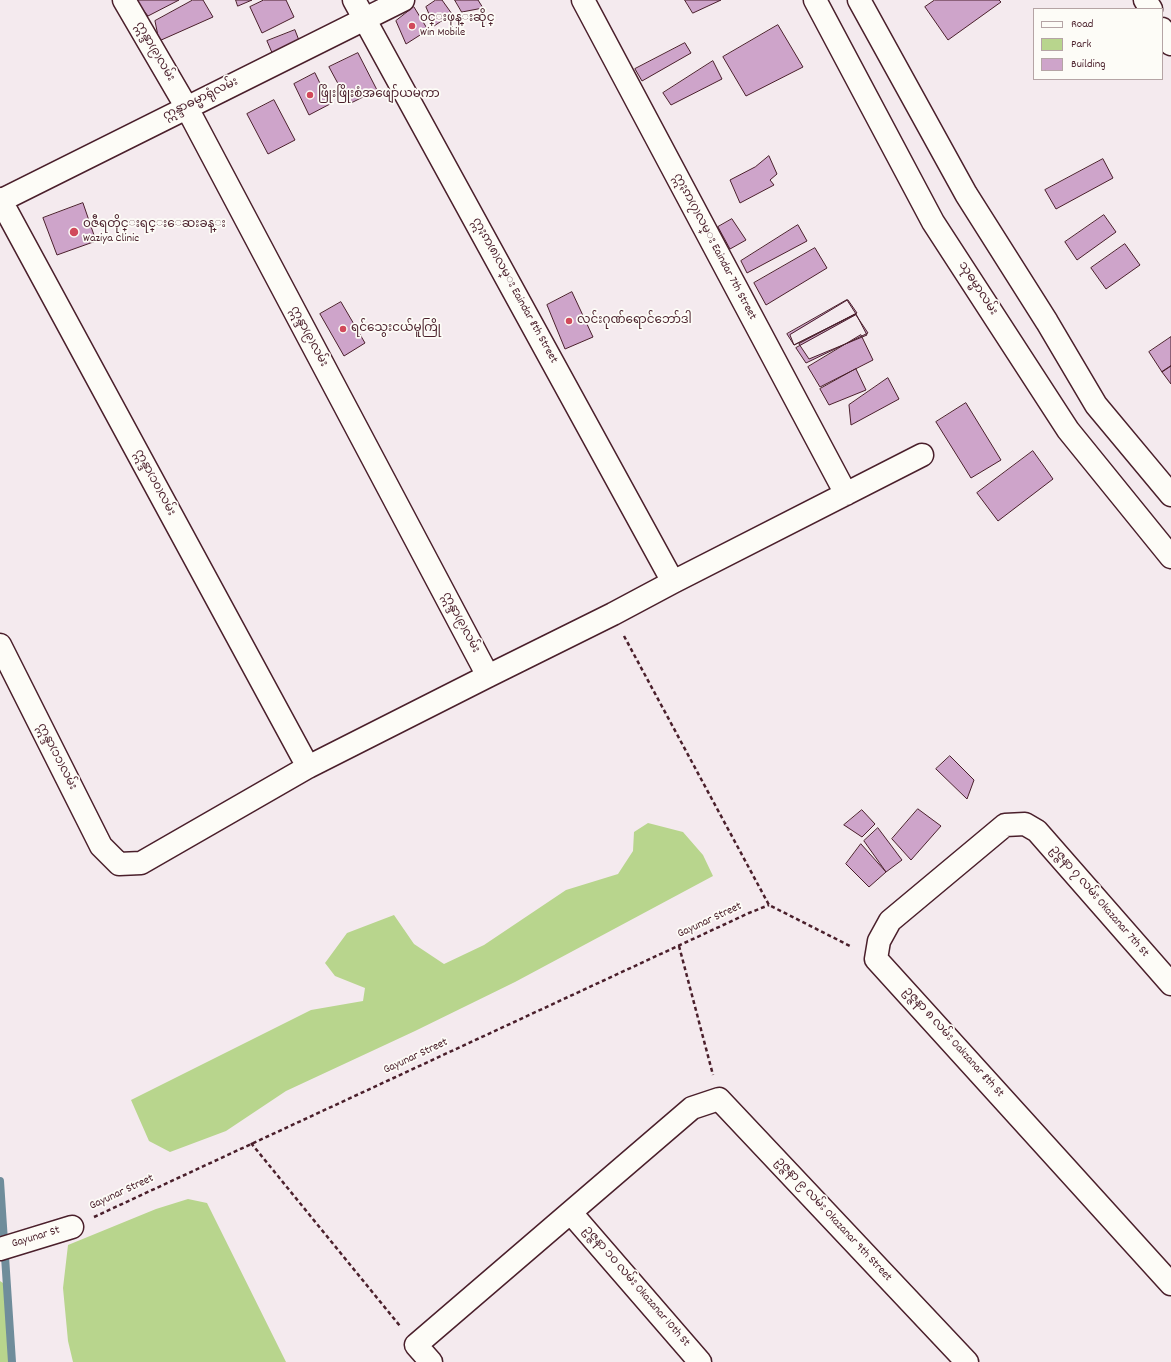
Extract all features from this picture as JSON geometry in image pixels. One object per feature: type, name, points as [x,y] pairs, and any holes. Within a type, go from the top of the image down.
[{"type":"street","name":"ဣန္ဒာ(၉)လမ်း","points":[[124,0],[186,108],[488,676]]},
{"type":"street","name":"ဣႏၵာ(၈)လမ္း Eaindar 8th Street","points":[[354,0],[673,582]]},
{"type":"street","name":"ဣန္ဒာဓမ္မာရုံလမ်း","points":[[0,200],[403,0]]},
{"type":"street","name":"ဣႏၵာ(၇)လမ္း Eaindar 7th Street","points":[[583,0],[846,494]]},
{"type":"street","name":"သုဓမ္မာလမ်း","points":[[815,0],[933,222],[1068,430],[1171,557]]},
{"type":"street","points":[[859,0],[966,194],[1047,322],[1096,405],[1171,495]]},
{"type":"street","points":[[1163,31],[1171,44]]},
{"type":"street","name":"ဣန္ဒာ(၁၀)လမ်း","points":[[0,200],[308,767]]},
{"type":"street","points":[[308,767],[613,614],[922,455]]},
{"type":"street","name":"ဣန္ဒာ(၁၁)လမ်း","points":[[0,645],[101,846],[119,864],[142,863],[308,767]]},
{"type":"street","name":"ဥဇ္ဇနာ ၇ လမ်း Okazanar 7th St","points":[[876,959],[879,941],[890,921],[1005,825],[1025,824],[1037,831],[1171,984]]},
{"type":"street","name":"ဥဇ္ဇနာ ၈ လမ်း Oakzanar 8th St","points":[[876,959],[1171,1284]]},
{"type":"street","points":[[431,1362],[416,1345],[692,1108],[719,1099]]},
{"type":"street","name":"ဥဇ္ဇနာ ၉ လမ်း Okazanar 9th Street","points":[[719,1099],[967,1362]]},
{"type":"street","name":"ဥဇ္ဇနာ ၁၀ လမ်း Okazanar 10th St","points":[[571,1213],[700,1362]]},
{"type":"street","name":"Gayunar St","points":[[0,1249],[72,1227]]},
{"type":"path","points":[[613,614],[769,905],[876,959]]},
{"type":"path","name":"Gayunar Street","points":[[72,1227],[769,905]]},
{"type":"path","points":[[679,946],[719,1099]]},
{"type":"path","points":[[251,1143],[416,1345]]},
{"type":"green space","points":[[648,823],[683,832],[703,855],[713,876],[515,982],[415,1031],[286,1091],[226,1131],[170,1152],[149,1141],[131,1100],[311,1010],[363,1001],[365,988],[335,976],[325,963],[347,933],[394,915],[414,944],[444,964],[484,945],[566,890],[618,874],[633,851],[634,832]]},
{"type":"green space","points":[[188,1199],[207,1203],[286,1362],[73,1362],[68,1341],[63,1288],[68,1245],[156,1209]]},
{"type":"green space","points":[[0,1281],[9,1287],[14,1362],[0,1362]]},
{"type":"building","points":[[179,0],[148,16],[136,1]]},
{"type":"building","points":[[193,0],[203,0],[213,17],[159,41],[155,21]]},
{"type":"building","points":[[236,0],[252,0],[238,6]]},
{"type":"building","points":[[264,0],[286,0],[294,17],[262,33],[250,7]]},
{"type":"building","points":[[436,0],[442,0],[452,14],[434,26],[426,7]]},
{"type":"building","points":[[455,0],[478,0],[483,8],[462,12]]},
{"type":"building","points":[[685,0],[721,0],[693,13]]},
{"type":"building","points":[[935,0],[999,0],[1001,2],[948,40],[925,7]]},
{"type":"building","name":"၀င္းဖုန္းဆိုင္ Win Mobile","points":[[414,7],[428,30],[406,44],[396,21]]},
{"type":"building","points":[[778,25],[803,67],[746,96],[723,57]]},
{"type":"building","points":[[295,30],[300,43],[273,55],[267,41]]},
{"type":"building","points":[[685,43],[691,53],[642,81],[635,69]]},
{"type":"building","points":[[358,53],[377,90],[349,104],[329,67]]},
{"type":"building","points":[[713,61],[722,79],[671,105],[663,93]]},
{"type":"building","points":[[315,73],[330,104],[309,115],[294,84]]},
{"type":"building","points":[[274,100],[295,140],[268,154],[247,114]]},
{"type":"building","points":[[769,156],[777,174],[770,180],[774,185],[740,203],[730,180],[755,167]]},
{"type":"building","points":[[1103,159],[1113,178],[1056,209],[1045,190]]},
{"type":"building","name":"၀ဇီရတိုင္းရင္းေဆးခန္း Waziya Clinic","points":[[83,203],[96,241],[57,255],[43,218]]},
{"type":"building","points":[[1104,215],[1116,232],[1077,260],[1065,242]]},
{"type":"building","points":[[732,219],[746,240],[730,249],[718,227]]},
{"type":"building","points":[[798,225],[807,241],[747,273],[741,261]]},
{"type":"building","points":[[1125,244],[1140,265],[1106,289],[1091,268]]},
{"type":"building","points":[[815,248],[827,268],[766,305],[754,283]]},
{"type":"building","name":"လင်းဂုဏ်ရောင်ဘော်ဒါ","points":[[572,292],[593,337],[565,349],[547,305]]},
{"type":"building","points":[[847,300],[856,314],[794,345],[787,334]]},
{"type":"building","points":[[848,300],[857,313],[794,345],[790,335]]},
{"type":"building","name":"ရင်သွေးငယ်မူကြို","points":[[341,302],[365,343],[344,356],[320,314]]},
{"type":"building","points":[[856,314],[867,335],[809,359],[799,344]]},
{"type":"building","points":[[856,315],[868,333],[806,363],[796,348]]},
{"type":"building","points":[[861,335],[873,360],[820,387],[808,367]]},
{"type":"building","points":[[1171,337],[1171,366],[1162,372],[1149,352]]},
{"type":"building","points":[[1171,366],[1171,384],[1162,372]]},
{"type":"building","points":[[856,369],[866,390],[829,405],[820,389]]},
{"type":"building","points":[[888,378],[899,399],[851,425],[849,405]]},
{"type":"building","points":[[966,403],[1001,460],[971,478],[936,422]]},
{"type":"building","points":[[1033,451],[1053,479],[998,521],[977,493]]},
{"type":"building","points":[[950,756],[974,780],[967,799],[936,769]]},
{"type":"building","points":[[918,809],[941,826],[911,860],[892,839]]},
{"type":"building","points":[[862,810],[875,824],[862,837],[844,825]]},
{"type":"building","points":[[878,828],[902,860],[886,872],[864,841]]},
{"type":"building","points":[[861,844],[886,872],[869,887],[846,864]]},
{"type":"waterway","points":[[0,1181],[12,1362]]},
{"type":"place","name":"၀င္းဖုန္းဆိုင္ Win Mobile","points":[[412,26]]},
{"type":"place","name":"ဖြိုးဖြိုးစံအဖျော်ယမကာ","points":[[310,95]]},
{"type":"place","name":"၀ဇီရတိုင္းရင္းေဆးခန္း Waziya Clinic","points":[[74,232]]},
{"type":"place","name":"လင်းဂုဏ်ရောင်ဘော်ဒါ","points":[[569,321]]},
{"type":"place","name":"ရင်သွေးငယ်မူကြို","points":[[343,329]]}]
